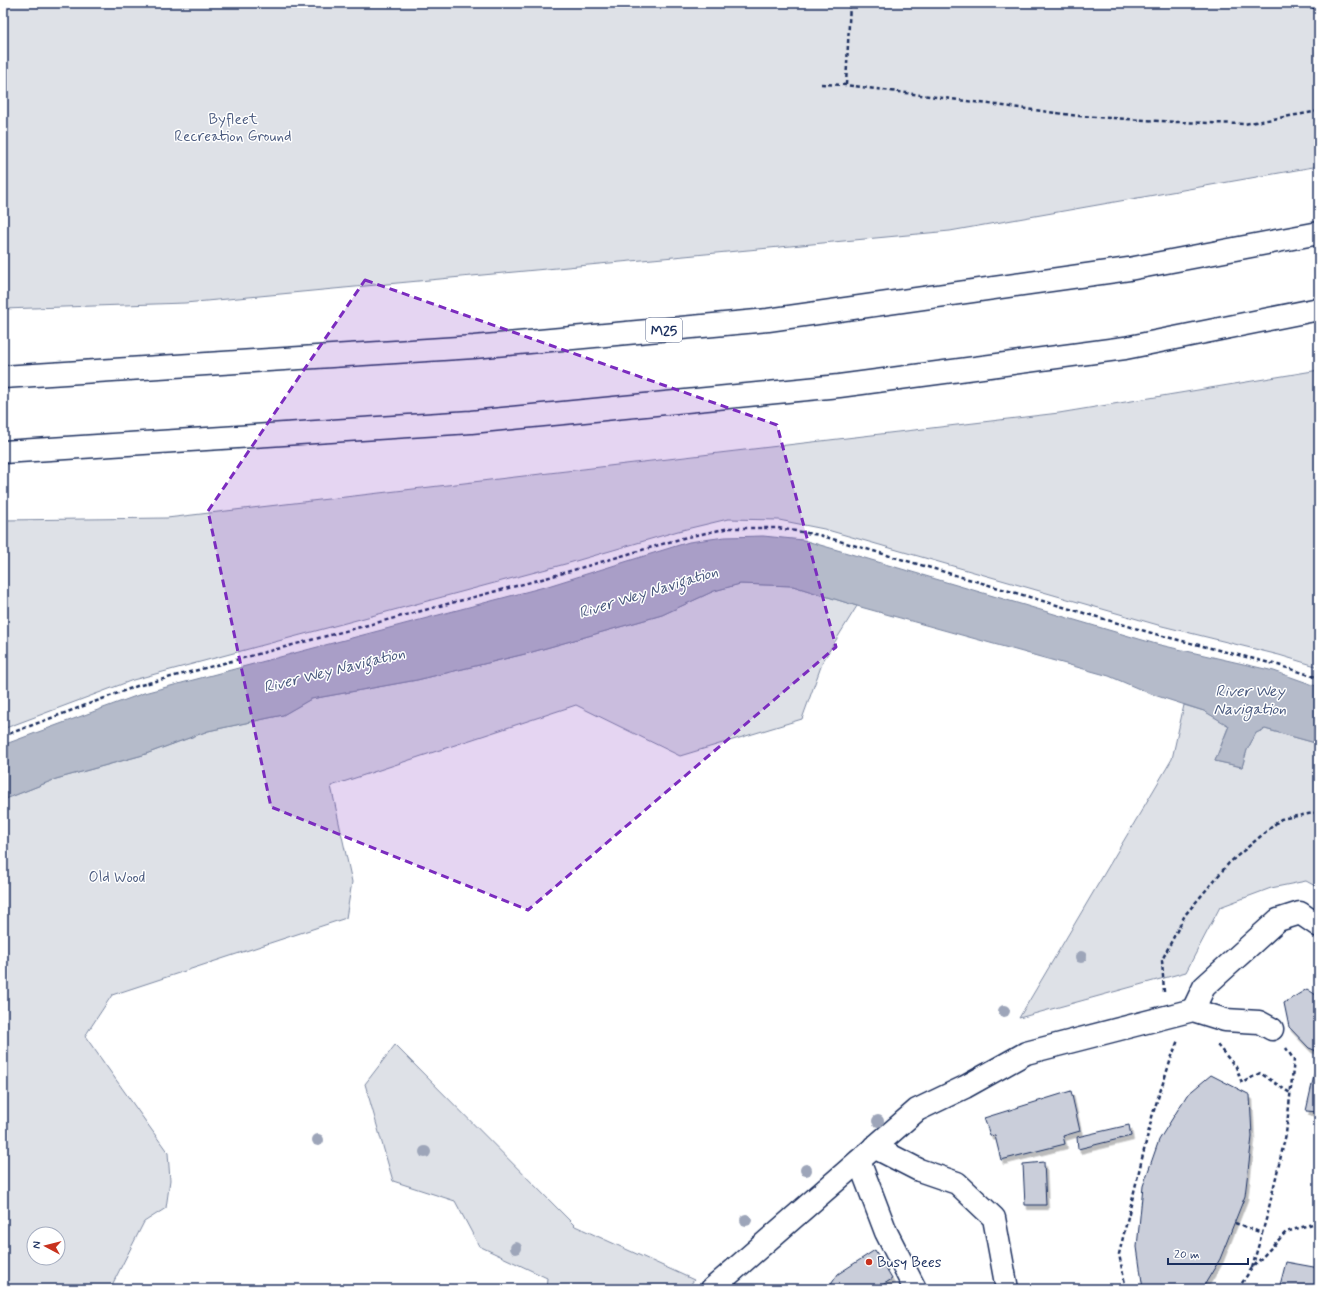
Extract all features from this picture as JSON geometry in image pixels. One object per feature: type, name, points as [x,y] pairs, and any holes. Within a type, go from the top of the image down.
[{"type":"main road","name":"M25","points":[[3,377],[474,347],[768,320],[1129,269],[1319,233]]},
{"type":"main road","points":[[3,452],[471,422],[839,386],[1125,348],[1319,309]]},
{"type":"main road","points":[[1192,1010],[1204,987],[1278,920],[1300,913],[1319,926]]},
{"type":"main road","points":[[712,1289],[917,1110],[965,1087],[1026,1053],[1170,1017],[1192,1010],[1225,1020],[1259,1022],[1272,1029]]},
{"type":"main road","points":[[867,1154],[886,1232],[915,1289]]},
{"type":"main road","points":[[867,1154],[957,1183],[994,1218],[1007,1289]]},
{"type":"path","points":[[846,85],[850,3]]},
{"type":"path","points":[[1270,3],[1319,8]]},
{"type":"path","points":[[821,84],[846,85],[1079,116],[1176,122],[1244,124],[1319,111]]},
{"type":"path","points":[[3,736],[137,686],[546,578],[684,538],[729,528],[778,528],[819,535],[1155,634],[1278,665],[1319,678]]},
{"type":"path","points":[[1126,1289],[1119,1254],[1153,1113],[1178,1040],[1164,996],[1162,960],[1185,915],[1229,863],[1282,819],[1319,812]]},
{"type":"path","points":[[1252,1268],[1286,1134],[1294,1060],[1272,1029]]},
{"type":"path","points":[[1178,1040],[1184,1039]]},
{"type":"path","points":[[1216,1044],[1236,1068],[1242,1083],[1260,1073],[1290,1093]]},
{"type":"path","points":[[1238,1289],[1252,1268],[1286,1232],[1319,1222]]},
{"type":"path","points":[[1234,1223],[1262,1233]]},
{"type":"highlighted area","points":[[365,280],[777,425],[836,647],[528,910],[271,807],[208,511]]},
{"type":"green space","name":"Byfleet Recreation Ground","points":[[3,3],[1319,3],[1319,166],[950,231],[185,303],[3,309]]},
{"type":"green space","points":[[1319,370],[1319,667],[1279,655],[1158,625],[824,529],[779,520],[728,519],[678,531],[569,563],[133,680],[3,729],[3,520],[167,518],[1059,413]]},
{"type":"green space","name":"Old Wood","points":[[740,584],[793,586],[857,606],[823,661],[802,719],[680,756],[576,705],[331,786],[352,882],[346,918],[112,995],[85,1036],[168,1153],[170,1180],[166,1208],[144,1222],[110,1289],[3,1289],[3,800],[56,779],[143,755],[208,731],[283,715],[311,699],[417,680],[525,654],[662,615],[714,591]]},
{"type":"green space","points":[[1184,705],[1204,711],[1229,725],[1215,761],[1242,767],[1247,750],[1256,733],[1265,729],[1319,744],[1319,888],[1306,881],[1271,888],[1220,907],[1186,972],[1019,1018],[1172,759]]},
{"type":"green space","points":[[395,1045],[575,1226],[694,1280],[687,1289],[546,1289],[547,1278],[479,1246],[455,1201],[393,1181],[365,1084]]},
{"type":"water","name":"River Wey Navigation","points":[[763,536],[803,540],[1156,644],[1274,671],[1319,687],[1319,744],[1265,729],[1256,733],[1247,750],[1242,767],[1215,761],[1229,726],[1204,711],[1151,694],[1109,676],[857,606],[793,586],[740,584],[714,591],[662,615],[525,654],[417,680],[311,699],[283,715],[208,731],[143,755],[56,779],[3,800],[3,745],[144,693],[548,586],[689,542],[725,537]]},
{"type":"building","points":[[1307,989],[1319,997],[1319,1052],[1309,1048],[1289,1027],[1284,1003]]},
{"type":"building","points":[[1317,1062],[1319,1062],[1319,1112],[1306,1111]]},
{"type":"building","points":[[1211,1075],[1250,1095],[1252,1137],[1245,1196],[1220,1259],[1202,1289],[1143,1289],[1137,1247],[1143,1186],[1159,1140],[1187,1095]]},
{"type":"building","points":[[1071,1091],[1080,1131],[1063,1136],[1065,1144],[1001,1160],[995,1136],[990,1135],[984,1118]]},
{"type":"building","points":[[1129,1125],[1131,1136],[1078,1149],[1077,1137]]},
{"type":"building","points":[[1044,1162],[1046,1205],[1025,1205],[1023,1164]]},
{"type":"building","name":"Busy Bees","points":[[875,1250],[892,1279],[876,1289],[828,1289],[838,1274]]},
{"type":"building","points":[[1286,1262],[1319,1268],[1319,1289],[1279,1289]]},
{"type":"place","name":"Busy Bees","points":[[869,1262]]}]
